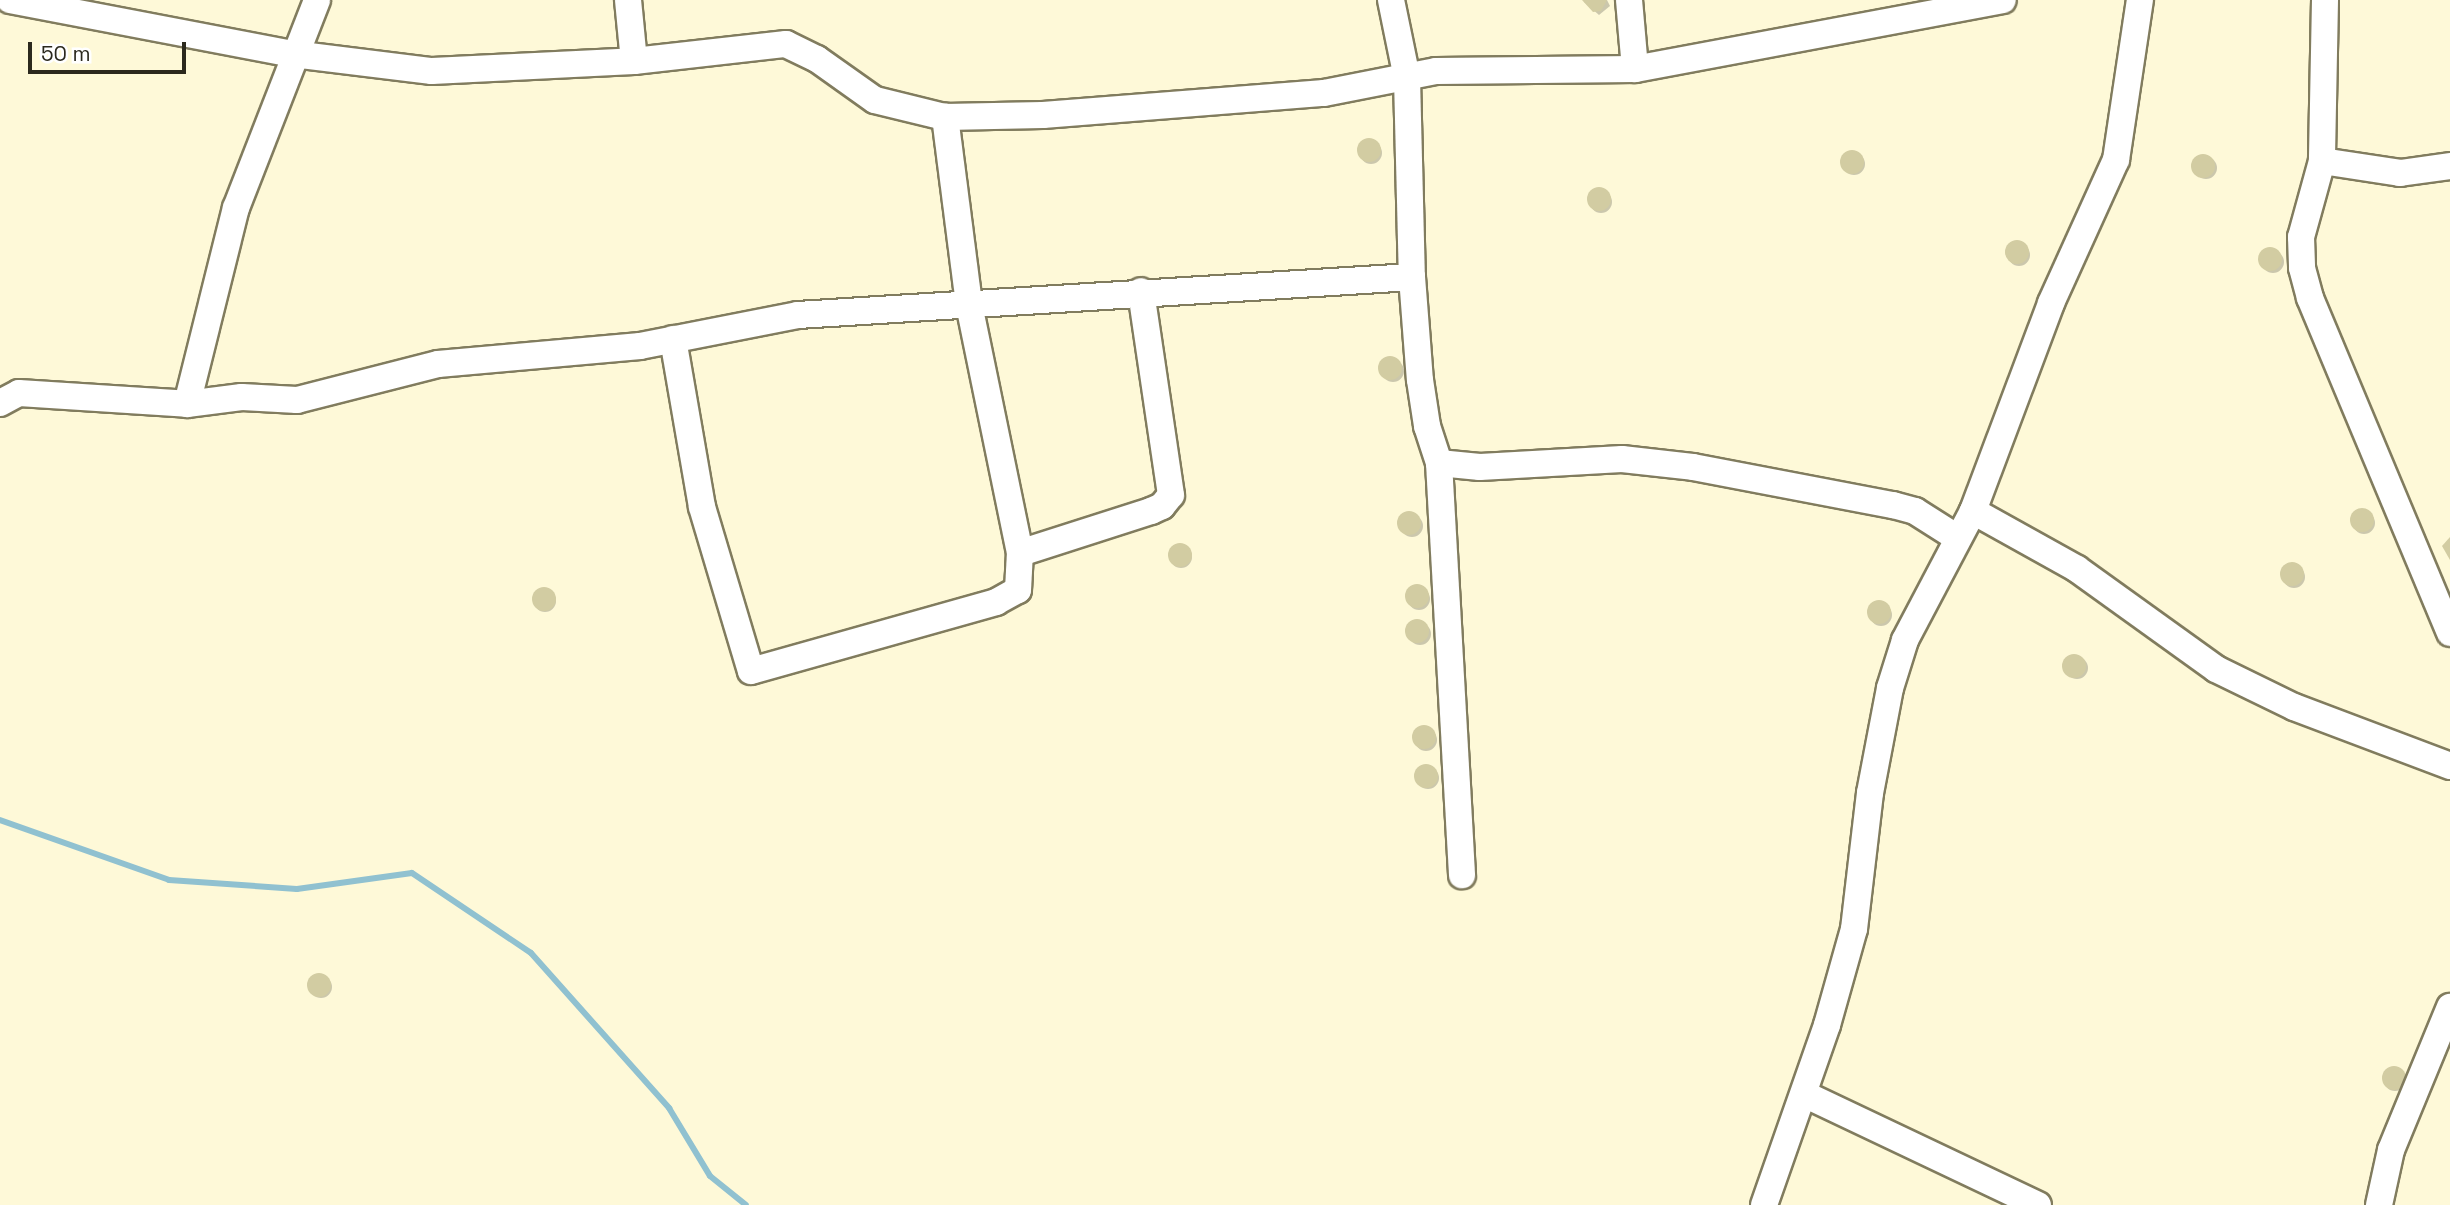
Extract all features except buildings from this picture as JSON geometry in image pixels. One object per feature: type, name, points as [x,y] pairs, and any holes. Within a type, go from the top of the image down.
[{"type":"street","points":[[10,0],[293,54],[432,71],[634,61],[786,44],[817,59],[875,100],[945,117],[1043,115],[1324,93],[1436,71],[1635,69],[2003,0]]},
{"type":"street","points":[[187,404],[236,208],[293,54],[317,0]]},
{"type":"street","points":[[628,0],[634,61]]},
{"type":"street","points":[[1391,0],[1408,78],[1412,277],[1425,415],[1439,463],[1462,875]]},
{"type":"street","points":[[1629,0],[1635,69]]},
{"type":"street","points":[[1764,1205],[1804,1094],[1854,929],[1872,781],[1890,688],[1905,640],[1956,537],[1973,512],[2052,303],[2116,160],[2140,0]]},
{"type":"street","points":[[2325,0],[2322,161],[2301,237],[2310,298],[2450,633]]},
{"type":"street","points":[[673,339],[702,507],[751,671],[1011,597],[1021,580],[1020,553],[969,304],[945,117]]},
{"type":"street","points":[[2322,161],[2400,173],[2450,166]]},
{"type":"street","points":[[0,403],[19,393],[67,393],[187,404],[242,397],[297,400],[438,364],[595,352],[798,315],[1141,291],[1412,277]]},
{"type":"street","points":[[1020,553],[1150,511],[1162,506],[1171,495],[1141,291]]},
{"type":"street","points":[[1439,463],[1480,467],[1622,459],[1693,467],[1893,505],[1915,511],[1956,537]]},
{"type":"street","points":[[1973,512],[2077,569],[2216,669],[2294,707],[2450,766]]},
{"type":"street","points":[[2379,1205],[2391,1150],[2450,1007]]},
{"type":"street","points":[[1804,1094],[2038,1205]]},
{"type":"waterway","points":[[0,820],[169,880],[297,889],[412,873],[531,953],[669,1108],[710,1176],[746,1205]]}]
